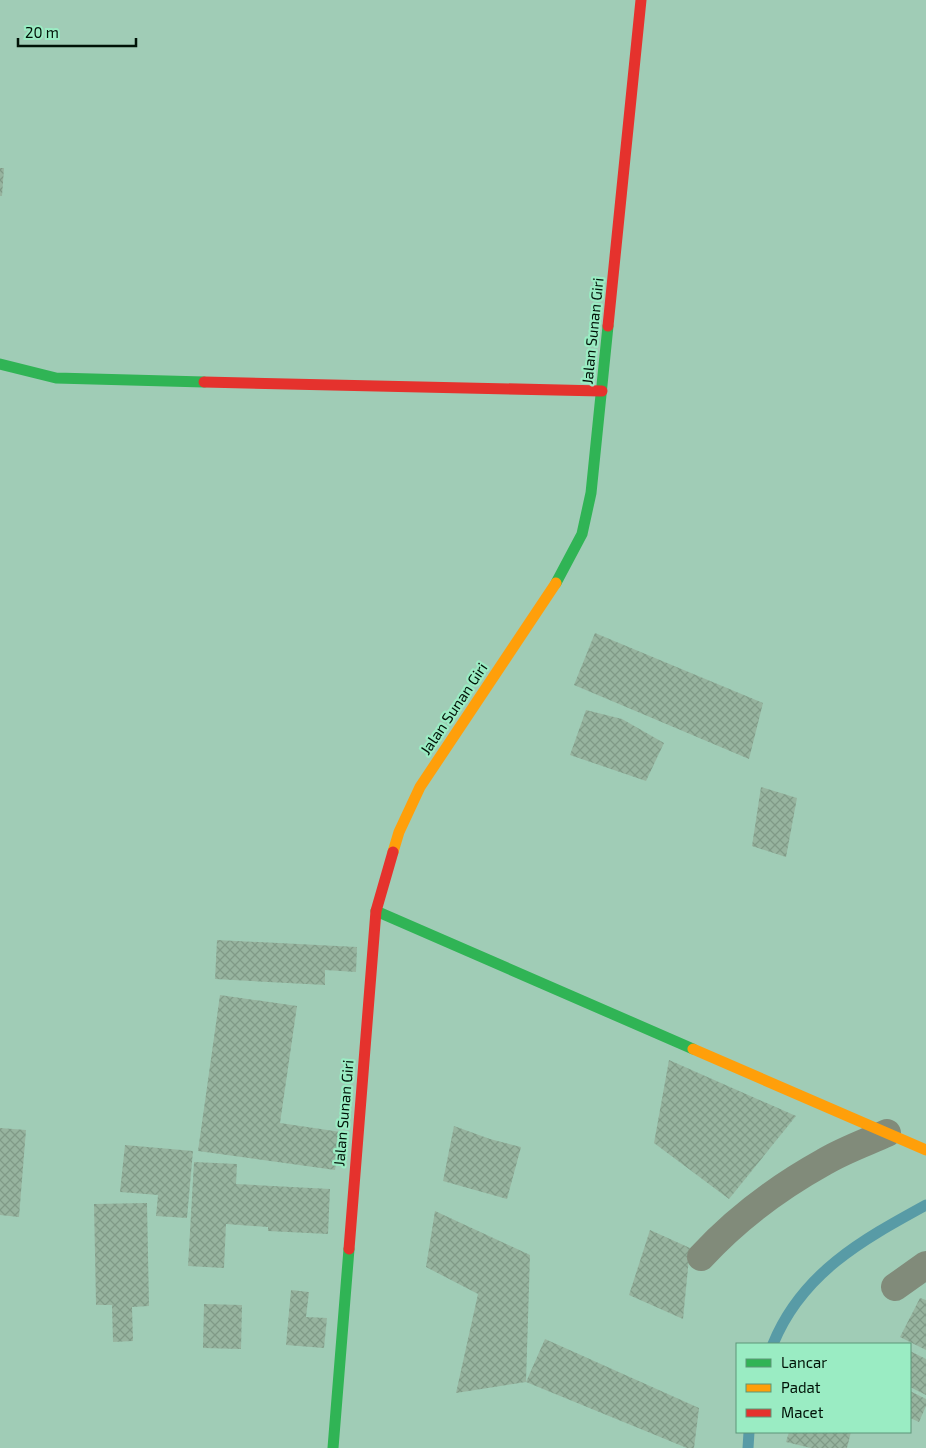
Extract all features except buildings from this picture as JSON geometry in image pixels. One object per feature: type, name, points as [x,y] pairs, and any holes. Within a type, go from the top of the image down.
[{"type":"street","name":"Jalan Sunan Giri","points":[[333,1448],[376,912],[399,832],[420,787],[565,570],[582,534],[591,493],[641,0]]},
{"type":"street","points":[[0,364],[56,378],[602,391]]},
{"type":"street","points":[[376,912],[926,1150]]},
{"type":"street","points":[[701,1257],[722,1234],[772,1194],[826,1161],[887,1133]]},
{"type":"street","points":[[895,1287],[926,1265]]},
{"type":"waterway","points":[[773,1343],[785,1319],[800,1297],[817,1278],[857,1246],[926,1205]]},
{"type":"waterway","points":[[748,1448],[749,1433]]},
{"type":"traffic: fast","points":[[556,583],[582,534],[591,493],[608,326]]},
{"type":"traffic: fast","points":[[0,364],[56,378],[204,382]]},
{"type":"traffic: fast","points":[[376,911],[693,1049]]},
{"type":"traffic: fast","points":[[333,1448],[349,1249]]},
{"type":"traffic: slow","points":[[393,852],[399,832],[420,787],[556,583]]},
{"type":"traffic: slow","points":[[693,1049],[926,1150]]},
{"type":"traffic: jam","points":[[608,326],[641,0]]},
{"type":"traffic: jam","points":[[204,382],[602,391]]},
{"type":"traffic: jam","points":[[349,1249],[376,911],[393,852]]}]
